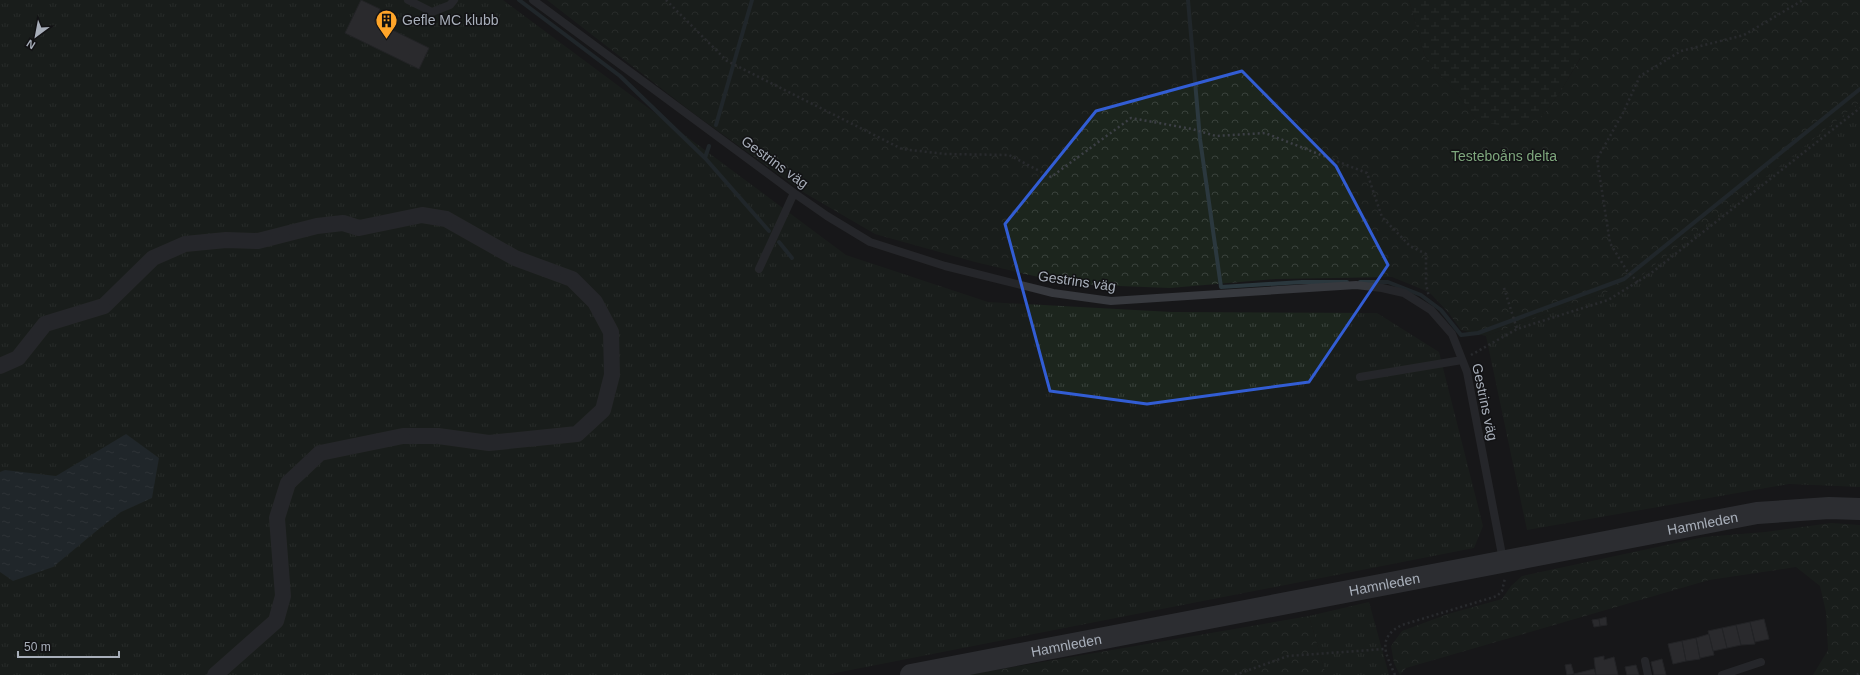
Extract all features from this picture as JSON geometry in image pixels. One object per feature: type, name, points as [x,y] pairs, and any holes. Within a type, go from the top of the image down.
[{"type":"main road","name":"Hamnleden","points":[[911,675],[1757,513],[1829,508],[1860,509]]},
{"type":"street","points":[[0,366],[18,358],[45,324],[104,306],[152,258],[185,244],[226,240],[258,241],[318,226],[342,223],[358,228],[422,215],[446,219],[515,258],[572,279],[595,302],[611,332],[612,375],[603,410],[577,434],[489,443],[438,436],[403,436],[320,453],[288,483],[277,518],[283,596],[276,621],[215,675]]},
{"type":"lane","points":[[408,0],[432,12],[450,5],[454,0]]},
{"type":"lane","name":"Gestrins väg","points":[[532,0],[794,193],[827,216],[870,242],[945,266],[1053,293],[1111,301],[1356,286],[1382,288],[1404,293],[1431,310],[1452,334],[1467,372],[1503,561]]},
{"type":"lane","points":[[759,269],[794,193]]},
{"type":"lane","points":[[1360,377],[1462,360]]},
{"type":"lane","points":[[1645,661],[1648,675]]},
{"type":"lane","points":[[1722,675],[1761,662]]},
{"type":"path","points":[[666,0],[727,61],[740,69],[794,93],[902,149],[945,154],[1009,155],[1051,177],[1131,118],[1192,129],[1216,136],[1265,133],[1367,173],[1382,217],[1410,246],[1426,254],[1426,284],[1430,300]]},
{"type":"path","points":[[1638,282],[1627,271],[1610,242],[1597,159],[1623,113],[1640,76],[1681,51],[1744,35],[1803,0]]},
{"type":"path","points":[[1462,360],[1517,329],[1608,300],[1638,282],[1860,108]]},
{"type":"path","points":[[1504,288],[1517,329]]},
{"type":"path","points":[[1395,675],[1385,650],[1385,643],[1394,629],[1402,625],[1498,596],[1504,585],[1505,575],[1503,561]]},
{"type":"path","points":[[1236,675],[1288,656],[1385,650]]},
{"type":"path","points":[[1857,675],[1860,672]]},
{"type":"highlighted area","points":[[1242,71],[1336,166],[1388,265],[1309,382],[1147,404],[1050,391],[1005,224],[1096,111]]},
{"type":"green space","points":[[0,0],[503,0],[846,255],[988,302],[1172,312],[1377,313],[1439,352],[1483,526],[1474,548],[825,675],[0,675]]},
{"type":"green space","name":"Testeboåns delta","points":[[547,0],[1409,0],[1426,60],[1458,94],[1477,121],[1541,118],[1562,89],[1580,59],[1580,0],[1860,0],[1860,102],[1632,283],[1486,336],[1461,330],[1448,312],[1429,292],[1392,277],[1276,279],[1170,288],[1068,284],[975,262],[875,234],[803,192],[693,113]]},
{"type":"green space","points":[[1409,0],[1580,0],[1580,58],[1562,89],[1541,118],[1509,127],[1477,121],[1458,94],[1426,60]]},
{"type":"green space","points":[[1860,102],[1860,487],[1789,484],[1527,530],[1486,336],[1632,283]]},
{"type":"green space","points":[[1831,523],[1860,525],[1860,675],[1813,675],[1828,650],[1826,612],[1820,586],[1796,567],[1709,580],[1406,668],[1400,675],[1394,663],[1391,646],[1402,631],[1448,614],[1502,599],[1511,586],[1522,576],[1704,537],[1765,532]]},
{"type":"green space","points":[[1369,602],[1389,675],[1326,675],[1309,616]]},
{"type":"green space","points":[[1309,616],[1326,675],[967,675]]},
{"type":"water","points":[[126,434],[159,458],[152,498],[121,512],[53,567],[13,581],[0,572],[0,472],[5,470],[56,476]]},
{"type":"building","name":"Gefle MC klubb","points":[[361,0],[380,9],[374,21],[429,48],[419,69],[345,33]]},
{"type":"building","points":[[1606,617],[1607,625],[1600,626],[1599,619]]},
{"type":"building","points":[[1599,619],[1600,626],[1594,627],[1592,620]]},
{"type":"building","points":[[1764,619],[1769,639],[1755,642],[1750,622]]},
{"type":"building","points":[[1750,622],[1755,644],[1741,645],[1736,625]]},
{"type":"building","points":[[1736,625],[1741,645],[1727,648],[1722,628]]},
{"type":"building","points":[[1722,628],[1727,648],[1713,651],[1708,631]]},
{"type":"building","points":[[1709,634],[1714,655],[1700,658],[1696,638]]},
{"type":"building","points":[[1696,638],[1700,659],[1686,661],[1682,641]]},
{"type":"building","points":[[1682,641],[1686,661],[1673,664],[1668,644]]},
{"type":"building","points":[[1604,656],[1604,660],[1614,657],[1618,675],[1596,675],[1594,658]]},
{"type":"building","points":[[1662,659],[1666,675],[1654,675],[1651,662]]},
{"type":"building","points":[[1571,664],[1574,674],[1567,675],[1565,665]]},
{"type":"building","points":[[1636,665],[1639,675],[1627,675],[1625,667]]},
{"type":"building","points":[[1594,669],[1596,675],[1574,675],[1574,674]]},
{"type":"waterway","points":[[519,0],[620,76],[705,158],[769,231]]},
{"type":"waterway","points":[[716,125],[752,0]]},
{"type":"waterway","points":[[1188,0],[1200,139],[1221,287],[1302,282],[1347,282]]},
{"type":"waterway","points":[[1360,282],[1388,282],[1421,295],[1441,310],[1461,335],[1478,333],[1624,279],[1860,89]]},
{"type":"waterway","points":[[705,158],[709,146]]},
{"type":"waterway","points":[[779,242],[792,258]]},
{"type":"place","name":"Gefle MC klubb","points":[[387,40]]}]
